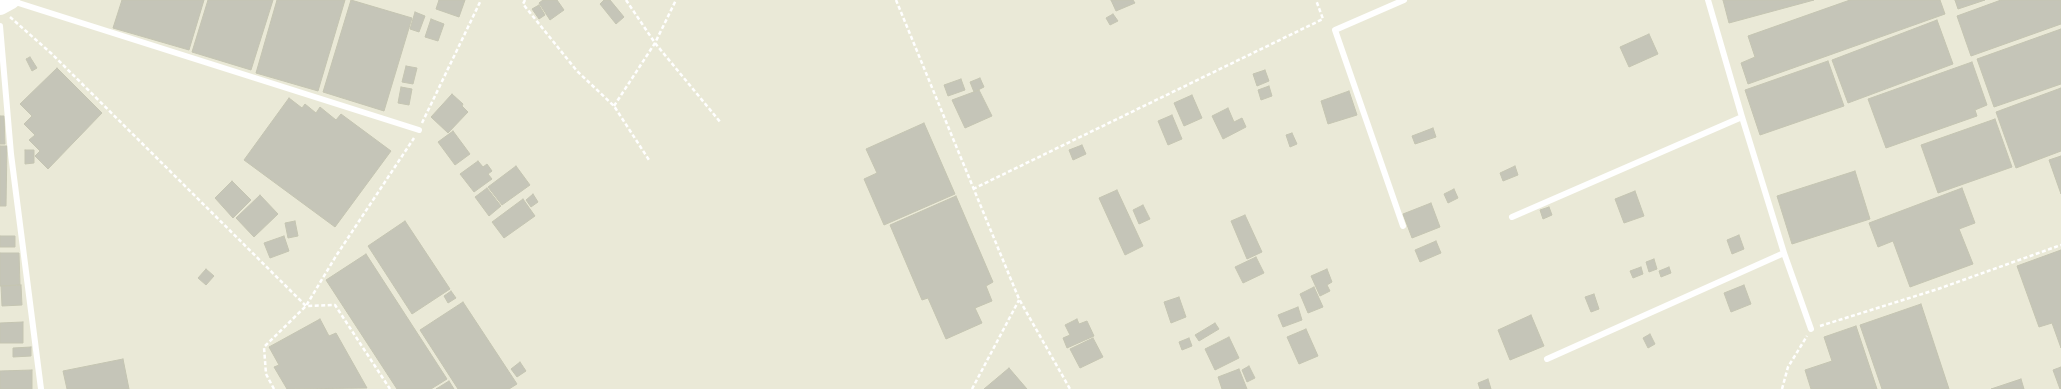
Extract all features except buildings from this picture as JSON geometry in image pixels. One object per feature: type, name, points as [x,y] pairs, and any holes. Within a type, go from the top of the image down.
[{"type":"lane","points":[[1403,226],[1335,30],[1404,0]]},
{"type":"lane","points":[[1708,0],[1784,253],[1811,329]]},
{"type":"lane","points":[[7,5],[419,130]]},
{"type":"lane","points":[[0,26],[11,154],[41,389]]},
{"type":"lane","points":[[1512,216],[1742,117]]},
{"type":"lane","points":[[1547,359],[1784,253]]},
{"type":"path","points":[[274,389],[266,374],[264,347],[306,306],[336,256],[419,130],[482,0]]},
{"type":"path","points":[[525,0],[523,4],[577,71],[614,106],[649,160]]},
{"type":"path","points":[[626,0],[655,43],[721,122]]},
{"type":"path","points":[[614,106],[655,43],[676,0]]},
{"type":"path","points":[[896,0],[1019,300],[1070,389]]},
{"type":"path","points":[[973,189],[1323,19],[1316,0]]},
{"type":"path","points":[[7,5],[52,54],[306,306],[335,305],[390,389]]},
{"type":"path","points":[[1782,389],[1788,367],[1811,329],[1938,289],[2061,245]]},
{"type":"path","points":[[972,389],[1019,300]]}]
